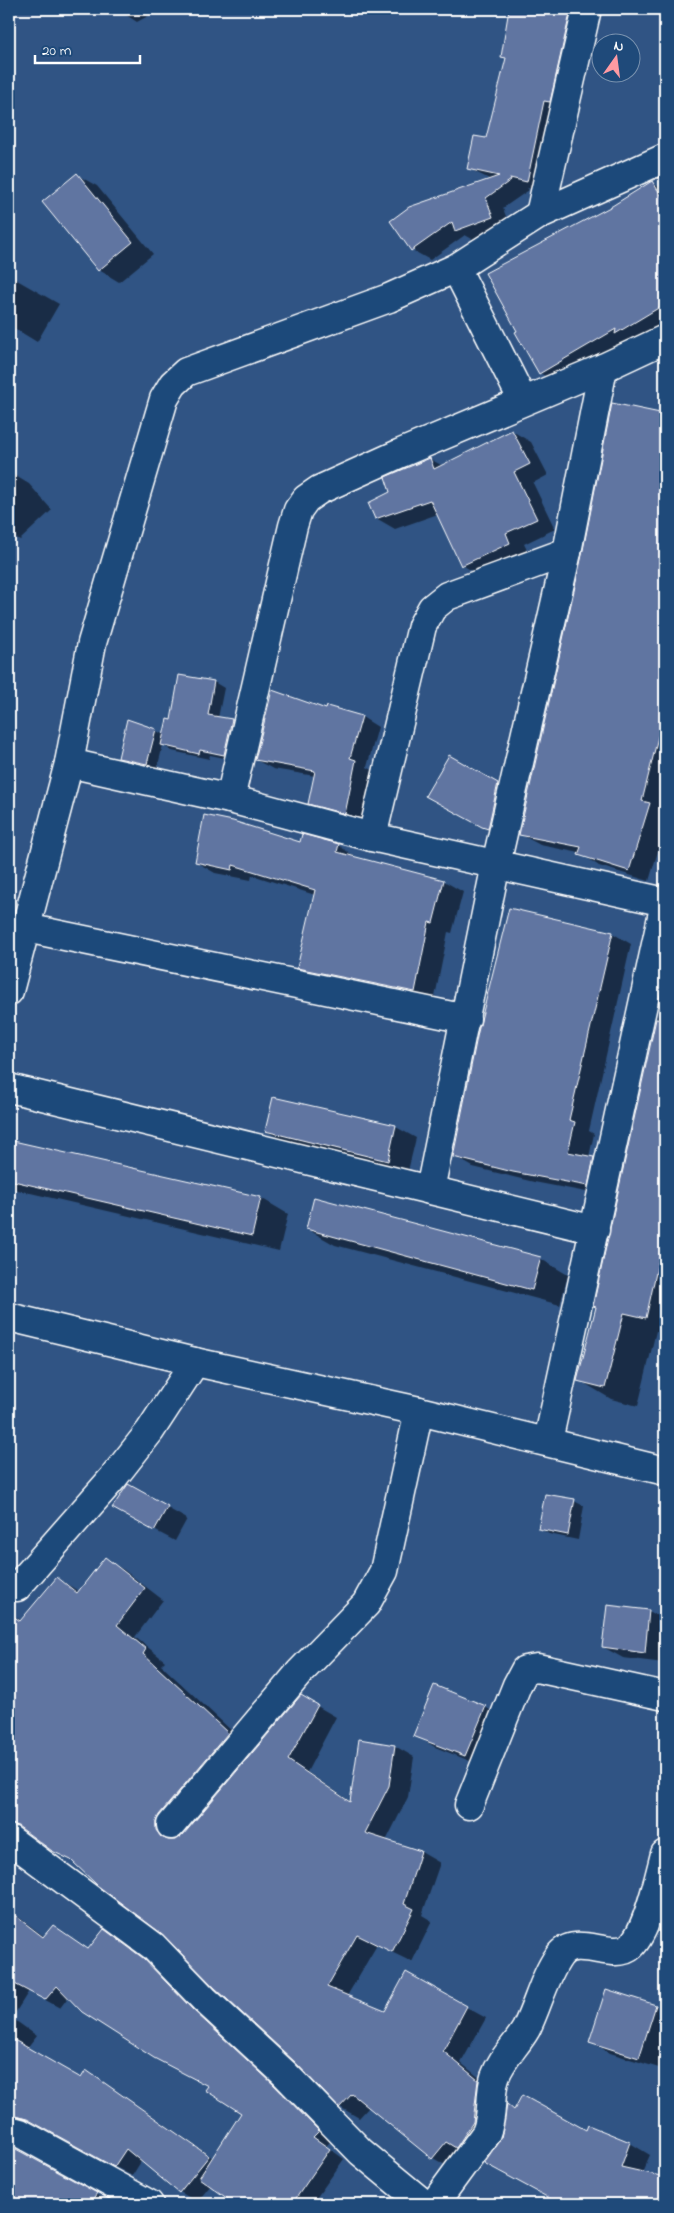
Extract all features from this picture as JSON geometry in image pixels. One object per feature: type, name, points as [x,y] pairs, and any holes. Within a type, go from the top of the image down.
[{"type":"street","points":[[540,214],[587,9]]},
{"type":"street","points":[[9,991],[69,763],[92,642],[164,399],[173,384],[186,372],[389,298],[456,268],[540,214],[665,158]]},
{"type":"street","points":[[456,268],[523,401]]},
{"type":"street","points":[[230,799],[298,510],[306,499],[319,490],[523,401],[604,368],[665,338]]},
{"type":"street","points":[[430,1190],[496,864],[566,552],[604,368]]},
{"type":"street","points":[[372,838],[422,626],[432,608],[447,596],[566,552]]},
{"type":"street","points":[[69,763],[230,799],[372,838],[665,902],[548,1441]]},
{"type":"street","points":[[26,928],[466,1019]]},
{"type":"street","points":[[9,1088],[595,1230]]},
{"type":"street","points":[[9,1317],[195,1362],[548,1441],[665,1471]]},
{"type":"street","points":[[17,1587],[113,1478],[150,1431],[195,1362]]},
{"type":"street","points":[[171,1825],[300,1672],[366,1604],[384,1571],[419,1411]]},
{"type":"street","points":[[469,1805],[525,1670],[537,1668],[665,1696]]},
{"type":"street","points":[[9,1839],[153,1946],[204,1999],[284,2073],[361,2152],[424,2204]]},
{"type":"street","points":[[434,2204],[486,2133],[491,2122],[495,2077],[504,2059],[526,2030],[560,1954],[576,1946],[622,1951],[630,1948],[637,1939],[647,1917],[665,1854]]},
{"type":"street","points":[[9,2130],[20,2133],[149,2204]]},
{"type":"building","points":[[509,9],[571,9],[550,102],[544,101],[527,182],[510,178],[511,180],[486,198],[493,217],[455,231],[452,222],[411,251],[390,221],[409,207],[499,176],[467,169],[474,136],[486,138],[506,58],[501,57]]},
{"type":"building","points":[[77,173],[133,242],[98,271],[42,202]]},
{"type":"building","points":[[652,181],[665,201],[665,304],[615,334],[616,329],[539,374],[485,273],[612,206]]},
{"type":"building","points":[[612,403],[665,414],[665,709],[642,801],[650,803],[629,871],[578,855],[581,847],[519,835],[582,555]]},
{"type":"building","points":[[512,430],[530,464],[514,472],[537,519],[506,533],[510,543],[461,566],[430,500],[375,519],[368,503],[390,492],[385,477],[430,458],[434,469]]},
{"type":"building","points":[[179,675],[214,681],[208,715],[232,719],[224,755],[200,750],[199,754],[161,745],[167,719],[171,720]]},
{"type":"building","points":[[272,690],[326,709],[327,706],[362,716],[350,758],[356,760],[345,814],[308,804],[315,771],[255,760]]},
{"type":"building","points":[[127,719],[156,729],[147,764],[118,758]]},
{"type":"building","points":[[449,755],[498,783],[488,829],[425,796]]},
{"type":"building","points":[[204,815],[233,821],[300,842],[302,834],[339,844],[337,852],[444,880],[433,923],[429,922],[415,992],[297,968],[315,890],[233,865],[232,870],[195,862]]},
{"type":"building","points":[[509,908],[613,932],[569,1120],[575,1122],[568,1152],[594,1157],[588,1186],[513,1172],[453,1157],[478,1032]]},
{"type":"building","points":[[656,1019],[665,1020],[665,1232],[646,1318],[624,1313],[605,1388],[577,1381],[596,1307],[593,1306]]},
{"type":"building","points":[[273,1097],[396,1125],[388,1161],[265,1131]]},
{"type":"building","points":[[9,1140],[261,1197],[252,1236],[9,1180]]},
{"type":"building","points":[[314,1197],[541,1257],[532,1290],[306,1229]]},
{"type":"building","points":[[128,1484],[168,1506],[154,1531],[112,1508]]},
{"type":"building","points":[[545,1494],[575,1499],[568,1535],[538,1529]]},
{"type":"building","points":[[105,1557],[145,1588],[117,1625],[146,1649],[143,1654],[228,1733],[159,1815],[156,1822],[156,1830],[161,1837],[168,1840],[176,1840],[183,1835],[301,1695],[318,1705],[288,1760],[350,1802],[359,1739],[395,1745],[389,1786],[365,1833],[421,1851],[404,1904],[414,1909],[392,1952],[357,1935],[327,1987],[385,2011],[406,1972],[467,2006],[443,2051],[478,2080],[473,2122],[456,2148],[446,2142],[432,2159],[352,2094],[339,2108],[295,2062],[215,1988],[162,1934],[98,1886],[71,1860],[52,1851],[18,1826],[9,1824],[9,1613],[20,1621],[57,1577],[77,1593]]},
{"type":"building","points":[[607,1605],[649,1610],[645,1653],[602,1647]]},
{"type":"building","points":[[434,1685],[486,1706],[465,1756],[413,1736]]},
{"type":"building","points":[[9,1911],[43,1937],[53,1925],[88,1949],[104,1929],[143,1958],[193,2010],[273,2084],[319,2131],[313,2137],[330,2149],[292,2204],[235,2204],[199,2178],[241,2113],[205,2090],[208,2086],[154,2058],[82,2012],[57,1986],[45,2000],[9,1981]]},
{"type":"building","points":[[606,1989],[656,2005],[639,2058],[589,2042]]},
{"type":"building","points":[[9,2037],[81,2078],[86,2070],[209,2156],[179,2193],[126,2149],[114,2167],[27,2119],[9,2115]]},
{"type":"building","points":[[522,2095],[586,2130],[588,2125],[630,2142],[621,2167],[665,2177],[665,2204],[560,2204],[484,2163],[501,2138],[507,2104],[514,2110]]},
{"type":"building","points":[[9,2146],[97,2193],[89,2204],[9,2204]]}]
